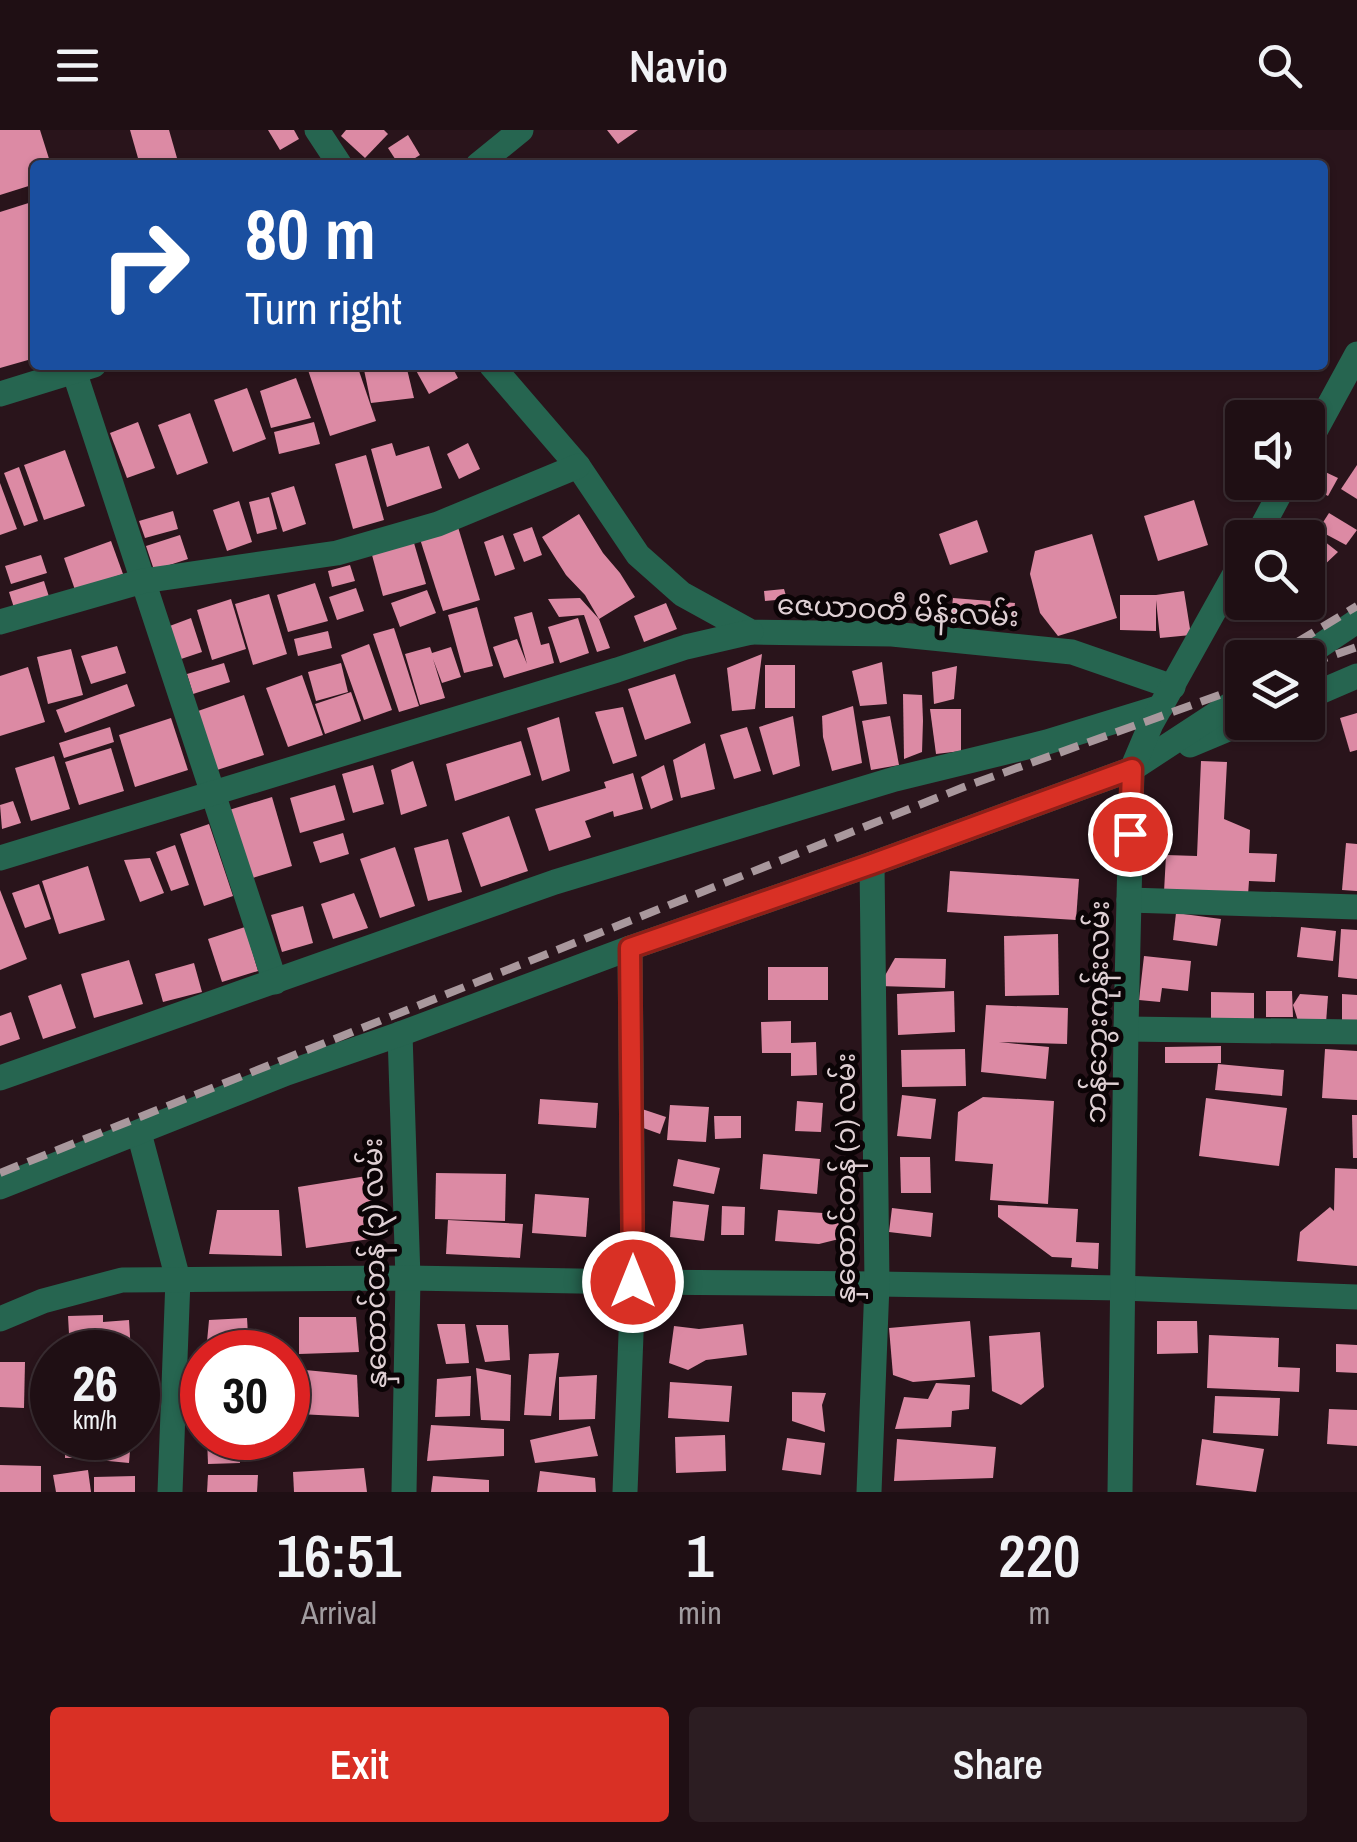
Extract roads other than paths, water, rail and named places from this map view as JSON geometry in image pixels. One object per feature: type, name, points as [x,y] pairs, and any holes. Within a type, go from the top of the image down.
[{"type":"street","points":[[317,130],[337,160]]},
{"type":"street","points":[[484,160],[520,130]]},
{"type":"street","points":[[1325,413],[1357,354]]},
{"type":"street","points":[[0,394],[78,370]]},
{"type":"street","points":[[85,370],[143,581],[276,982]]},
{"type":"street","name":"ဇေယာဝတီ မိန်းလမ်း","points":[[496,370],[578,466],[638,555],[682,594],[751,632],[892,634],[1072,652],[1167,697]]},
{"type":"street","points":[[0,622],[143,581],[338,553],[438,524],[578,466]]},
{"type":"street","name":"ဘန်ဘွေးကုန်းလမ်း","points":[[1120,1492],[1132,769],[1151,724],[1225,592]]},
{"type":"street","points":[[1325,643],[1357,622]]},
{"type":"street","points":[[0,858],[686,647],[751,632]]},
{"type":"street","points":[[1325,690],[1357,676]]},
{"type":"street","points":[[0,1078],[556,882],[895,779],[1047,742],[1167,697]]},
{"type":"street","points":[[1132,769],[1225,708]]},
{"type":"street","points":[[0,1187],[287,1073],[872,864],[1132,769],[1225,730]]},
{"type":"street","name":"နှထောင်တန် (၁) လမ်း","points":[[868,1492],[877,1284],[872,864]]},
{"type":"street","points":[[1129,900],[1357,907]]},
{"type":"street","points":[[625,1492],[633,1282],[630,948]]},
{"type":"street","points":[[1126,1030],[1357,1032]]},
{"type":"street","name":"နှထောင်တန် (၃) လမ်း","points":[[400,1034],[408,1278],[404,1492]]},
{"type":"street","points":[[139,1133],[178,1279],[170,1492]]},
{"type":"street","points":[[0,1319],[43,1301],[122,1280],[178,1279],[877,1284],[1357,1297]]},
{"type":"railway","points":[[1301,640],[1357,606]]},
{"type":"railway","points":[[1325,658],[1357,647]]},
{"type":"railway","points":[[0,1173],[964,787],[1225,693]]}]
